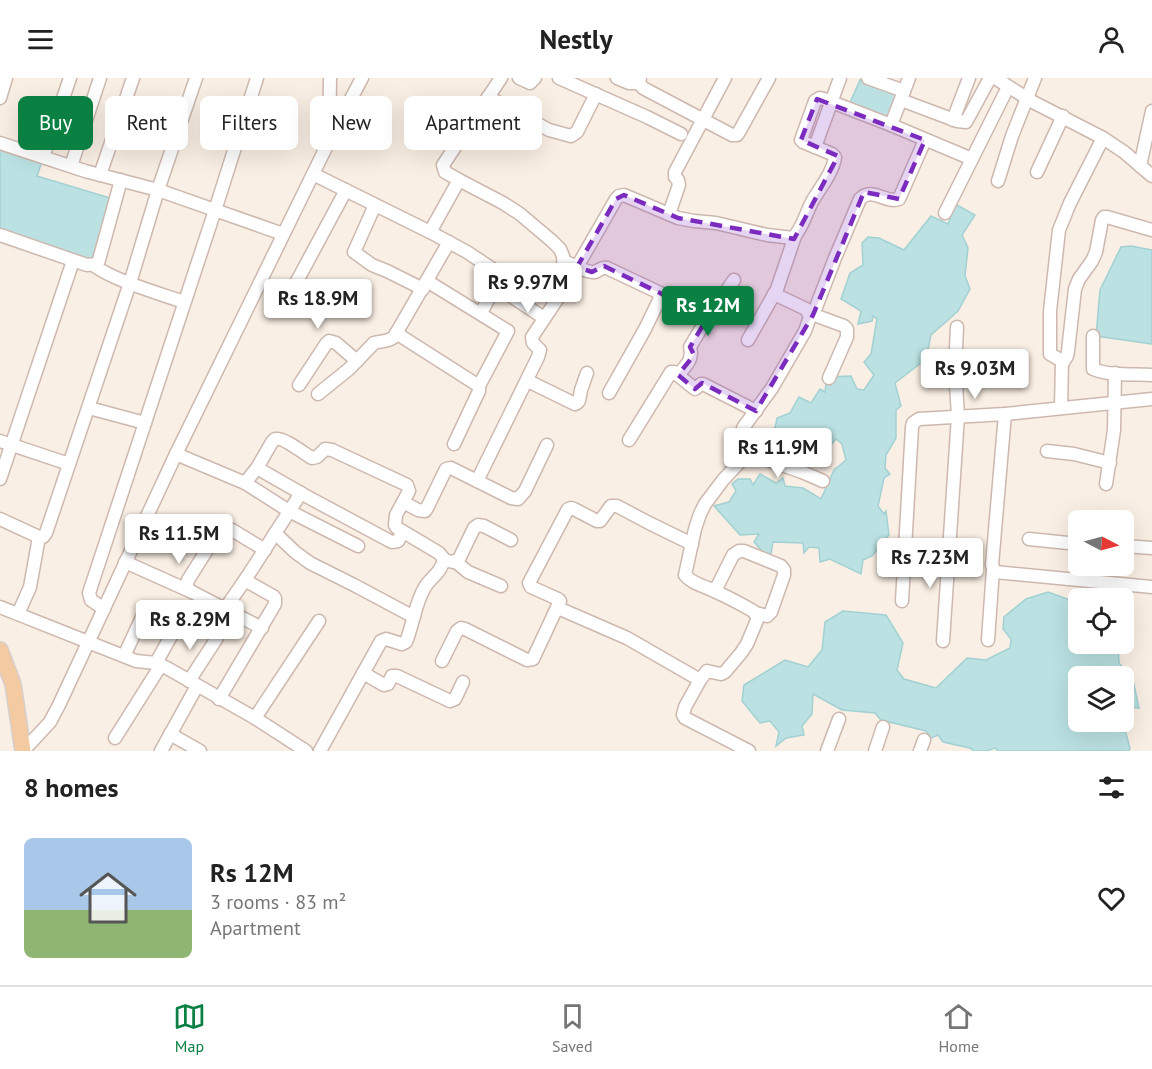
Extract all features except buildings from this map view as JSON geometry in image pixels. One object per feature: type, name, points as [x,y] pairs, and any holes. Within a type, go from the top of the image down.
[{"type":"main road","points":[[0,650],[13,684],[27,750]]},
{"type":"street","points":[[0,98],[6,78]]},
{"type":"street","points":[[43,157],[69,78]]},
{"type":"street","points":[[71,166],[100,78]]},
{"type":"street","points":[[100,175],[133,78]]},
{"type":"street","points":[[0,519],[39,537],[43,537],[46,533],[196,78]]},
{"type":"street","points":[[104,609],[91,600],[89,592],[257,78]]},
{"type":"street","points":[[330,78],[330,96]]},
{"type":"street","points":[[352,96],[362,78]]},
{"type":"street","points":[[489,96],[501,78]]},
{"type":"street","points":[[519,78],[530,83],[535,78]]},
{"type":"street","points":[[559,78],[681,134]]},
{"type":"street","points":[[617,78],[629,83],[639,81],[643,88],[732,135],[739,132],[769,78]]},
{"type":"street","points":[[669,214],[679,185],[675,172],[725,78]]},
{"type":"street","points":[[831,102],[840,78]]},
{"type":"street","points":[[867,78],[963,123],[968,120],[993,78],[1103,138],[1124,152],[1152,176]]},
{"type":"street","points":[[891,126],[909,78]]},
{"type":"street","points":[[953,120],[969,78]]},
{"type":"street","points":[[998,181],[1012,136],[1035,78]]},
{"type":"street","points":[[945,213],[1008,87]]},
{"type":"street","points":[[542,126],[571,136],[577,132],[596,94]]},
{"type":"street","points":[[747,340],[780,282],[795,236],[831,171],[835,159],[832,153],[801,140],[815,101],[820,98],[831,102],[972,159]]},
{"type":"street","points":[[1140,166],[1152,111]]},
{"type":"street","points":[[1037,171],[1063,116]]},
{"type":"street","points":[[1061,408],[1062,364],[1060,359],[1050,354],[1049,347],[1050,311],[1059,230],[1103,138]]},
{"type":"street","points":[[823,481],[765,459],[752,448],[742,430],[772,388],[805,331],[860,199],[870,193],[891,200],[899,199],[925,140]]},
{"type":"street","points":[[0,143],[100,175],[158,190],[283,234]]},
{"type":"street","points":[[27,750],[50,722],[176,454],[325,150]]},
{"type":"street","points":[[453,150],[443,165],[445,172],[520,214],[560,249],[564,261],[562,292],[532,338],[533,343],[540,350],[528,381],[477,481]]},
{"type":"street","points":[[313,174],[474,256],[513,283],[511,296],[544,318]]},
{"type":"street","points":[[93,266],[99,260],[121,180]]},
{"type":"street","points":[[430,232],[459,180]]},
{"type":"street","points":[[296,283],[346,190]]},
{"type":"street","points":[[578,267],[619,196],[628,196],[687,220],[716,223],[789,239],[795,236]]},
{"type":"street","points":[[375,205],[354,252],[372,265],[425,285],[481,313],[507,330],[508,333],[479,386],[479,391],[454,444]]},
{"type":"street","points":[[1062,364],[1068,351],[1075,289],[1096,252],[1104,217],[1152,230]]},
{"type":"street","points":[[0,235],[93,266],[130,283],[184,302]]},
{"type":"street","points":[[318,394],[340,377],[374,344],[391,339],[449,242]]},
{"type":"street","points":[[0,479],[6,443],[73,261]]},
{"type":"street","points":[[564,261],[592,272],[607,268],[662,294],[705,322]]},
{"type":"street","points":[[481,313],[501,275]]},
{"type":"street","points":[[678,375],[691,358],[690,347],[734,279]]},
{"type":"street","points":[[609,393],[662,294]]},
{"type":"street","points":[[774,294],[806,309],[811,314],[847,329],[847,337],[829,378]]},
{"type":"street","points":[[943,641],[958,416],[955,368],[957,327]]},
{"type":"street","points":[[396,333],[479,386]]},
{"type":"street","points":[[1093,336],[1092,366],[1096,371],[1152,375]]},
{"type":"street","points":[[298,385],[329,341],[336,343],[357,361]]},
{"type":"street","points":[[629,440],[670,373],[673,372],[696,389],[703,384],[756,411]]},
{"type":"street","points":[[528,381],[575,404],[579,401],[587,373]]},
{"type":"street","points":[[1106,484],[1114,430],[1115,373]]},
{"type":"street","points":[[902,601],[913,423],[919,419],[1005,414],[1152,399]]},
{"type":"street","points":[[89,408],[145,423]]},
{"type":"street","points":[[988,640],[1005,414]]},
{"type":"street","points":[[244,483],[277,438],[312,458],[328,449],[407,485],[409,491],[394,521],[397,528],[468,572],[501,586]]},
{"type":"street","points":[[6,443],[69,464]]},
{"type":"street","points":[[403,502],[422,511],[427,508],[442,474],[448,468],[454,468],[518,499],[525,491],[547,445]]},
{"type":"street","points":[[715,591],[733,555],[739,551],[781,566],[784,575],[771,612],[767,616],[756,613],[693,582],[685,575],[697,520],[705,504],[752,448]]},
{"type":"street","points":[[1047,452],[1074,454],[1110,463]]},
{"type":"street","points":[[176,454],[244,483],[290,511],[358,546]]},
{"type":"street","points":[[257,468],[392,542],[398,541],[404,532]]},
{"type":"street","points":[[225,609],[301,494]]},
{"type":"street","points":[[442,661],[457,631],[461,628],[530,660],[534,656],[560,600],[531,587],[529,583],[568,509],[574,509],[600,521],[611,506],[617,506],[692,544]]},
{"type":"street","points":[[320,751],[381,641],[386,639],[402,644],[406,642],[425,587],[450,561],[459,559],[474,528],[478,525],[484,526],[511,540]]},
{"type":"street","points":[[192,592],[186,587],[188,580],[221,530],[232,530],[265,550]]},
{"type":"street","points":[[276,533],[294,552],[310,563],[414,617]]},
{"type":"street","points":[[18,614],[30,587],[39,537]]},
{"type":"street","points":[[1029,539],[1068,543]]},
{"type":"street","points":[[1134,547],[1152,548]]},
{"type":"street","points":[[125,562],[192,592],[262,628]]},
{"type":"street","points":[[993,569],[997,573],[1152,587]]},
{"type":"street","points":[[1084,580],[1085,576]]},
{"type":"street","points":[[219,699],[274,607],[275,598],[248,582],[247,577]]},
{"type":"street","points":[[0,607],[141,663],[158,664],[255,718],[306,751]]},
{"type":"street","points":[[558,608],[627,638],[700,680]]},
{"type":"street","points":[[116,738],[186,609]]},
{"type":"street","points":[[124,656],[145,611]]},
{"type":"street","points":[[749,751],[683,715],[685,707],[707,671],[723,674],[737,659],[747,644],[756,613]]},
{"type":"street","points":[[255,718],[319,621]]},
{"type":"street","points":[[161,751],[217,638]]},
{"type":"street","points":[[363,673],[384,685],[388,684],[392,676],[397,676],[450,701],[455,699],[463,682]]},
{"type":"street","points":[[827,751],[839,719]]},
{"type":"street","points":[[875,751],[883,727]]},
{"type":"street","points":[[170,734],[200,751]]},
{"type":"highlighted area","points":[[817,99],[925,140],[899,199],[864,192],[813,315],[756,411],[702,383],[695,389],[678,375],[694,355],[690,347],[705,322],[662,294],[604,266],[592,272],[577,267],[616,199],[624,195],[678,218],[794,239],[838,156],[801,140]]},
{"type":"water","points":[[860,80],[895,91],[899,98],[891,117],[881,120],[848,107]]},
{"type":"water","points":[[0,145],[43,159],[37,176],[110,198],[92,262],[0,232]]},
{"type":"water","points":[[955,204],[975,215],[962,235],[968,248],[965,276],[970,289],[958,311],[931,335],[926,359],[895,383],[901,406],[896,410],[896,438],[886,455],[885,468],[890,474],[884,478],[878,506],[884,514],[886,511],[889,535],[872,556],[863,560],[861,574],[830,559],[820,562],[819,548],[809,547],[804,553],[803,543],[773,542],[770,560],[754,542],[759,534],[740,535],[714,506],[729,502],[736,491],[732,484],[738,479],[750,479],[753,485],[760,474],[776,483],[783,478],[785,486],[803,488],[821,499],[834,470],[846,460],[842,444],[836,439],[829,447],[811,448],[802,455],[794,445],[777,460],[765,453],[764,433],[775,428],[777,418],[790,413],[799,397],[811,403],[820,389],[825,392],[827,377],[851,376],[857,389],[864,390],[874,375],[864,362],[871,354],[877,319],[873,316],[872,321],[858,324],[861,311],[841,299],[850,273],[863,265],[862,243],[868,237],[879,238],[904,250],[931,216],[948,224]]},
{"type":"water","points":[[1131,246],[1152,250],[1152,344],[1096,336],[1100,290],[1121,247]]},
{"type":"water","points":[[1048,592],[1068,599],[1068,654],[1119,654],[1121,666],[1068,666],[1068,732],[1123,732],[1126,733],[1130,749],[1128,751],[998,751],[995,748],[987,751],[974,751],[943,742],[938,735],[931,738],[926,731],[881,720],[875,713],[842,710],[813,694],[812,714],[802,726],[804,735],[786,738],[776,746],[779,732],[770,721],[760,723],[742,701],[744,685],[785,660],[808,667],[822,650],[825,622],[843,611],[886,615],[903,643],[897,670],[904,679],[936,688],[967,658],[986,660],[1010,648],[1011,639],[1003,629],[1004,617],[1026,599]]},
{"type":"water","points":[[1134,685],[1139,708],[1134,707]]}]
